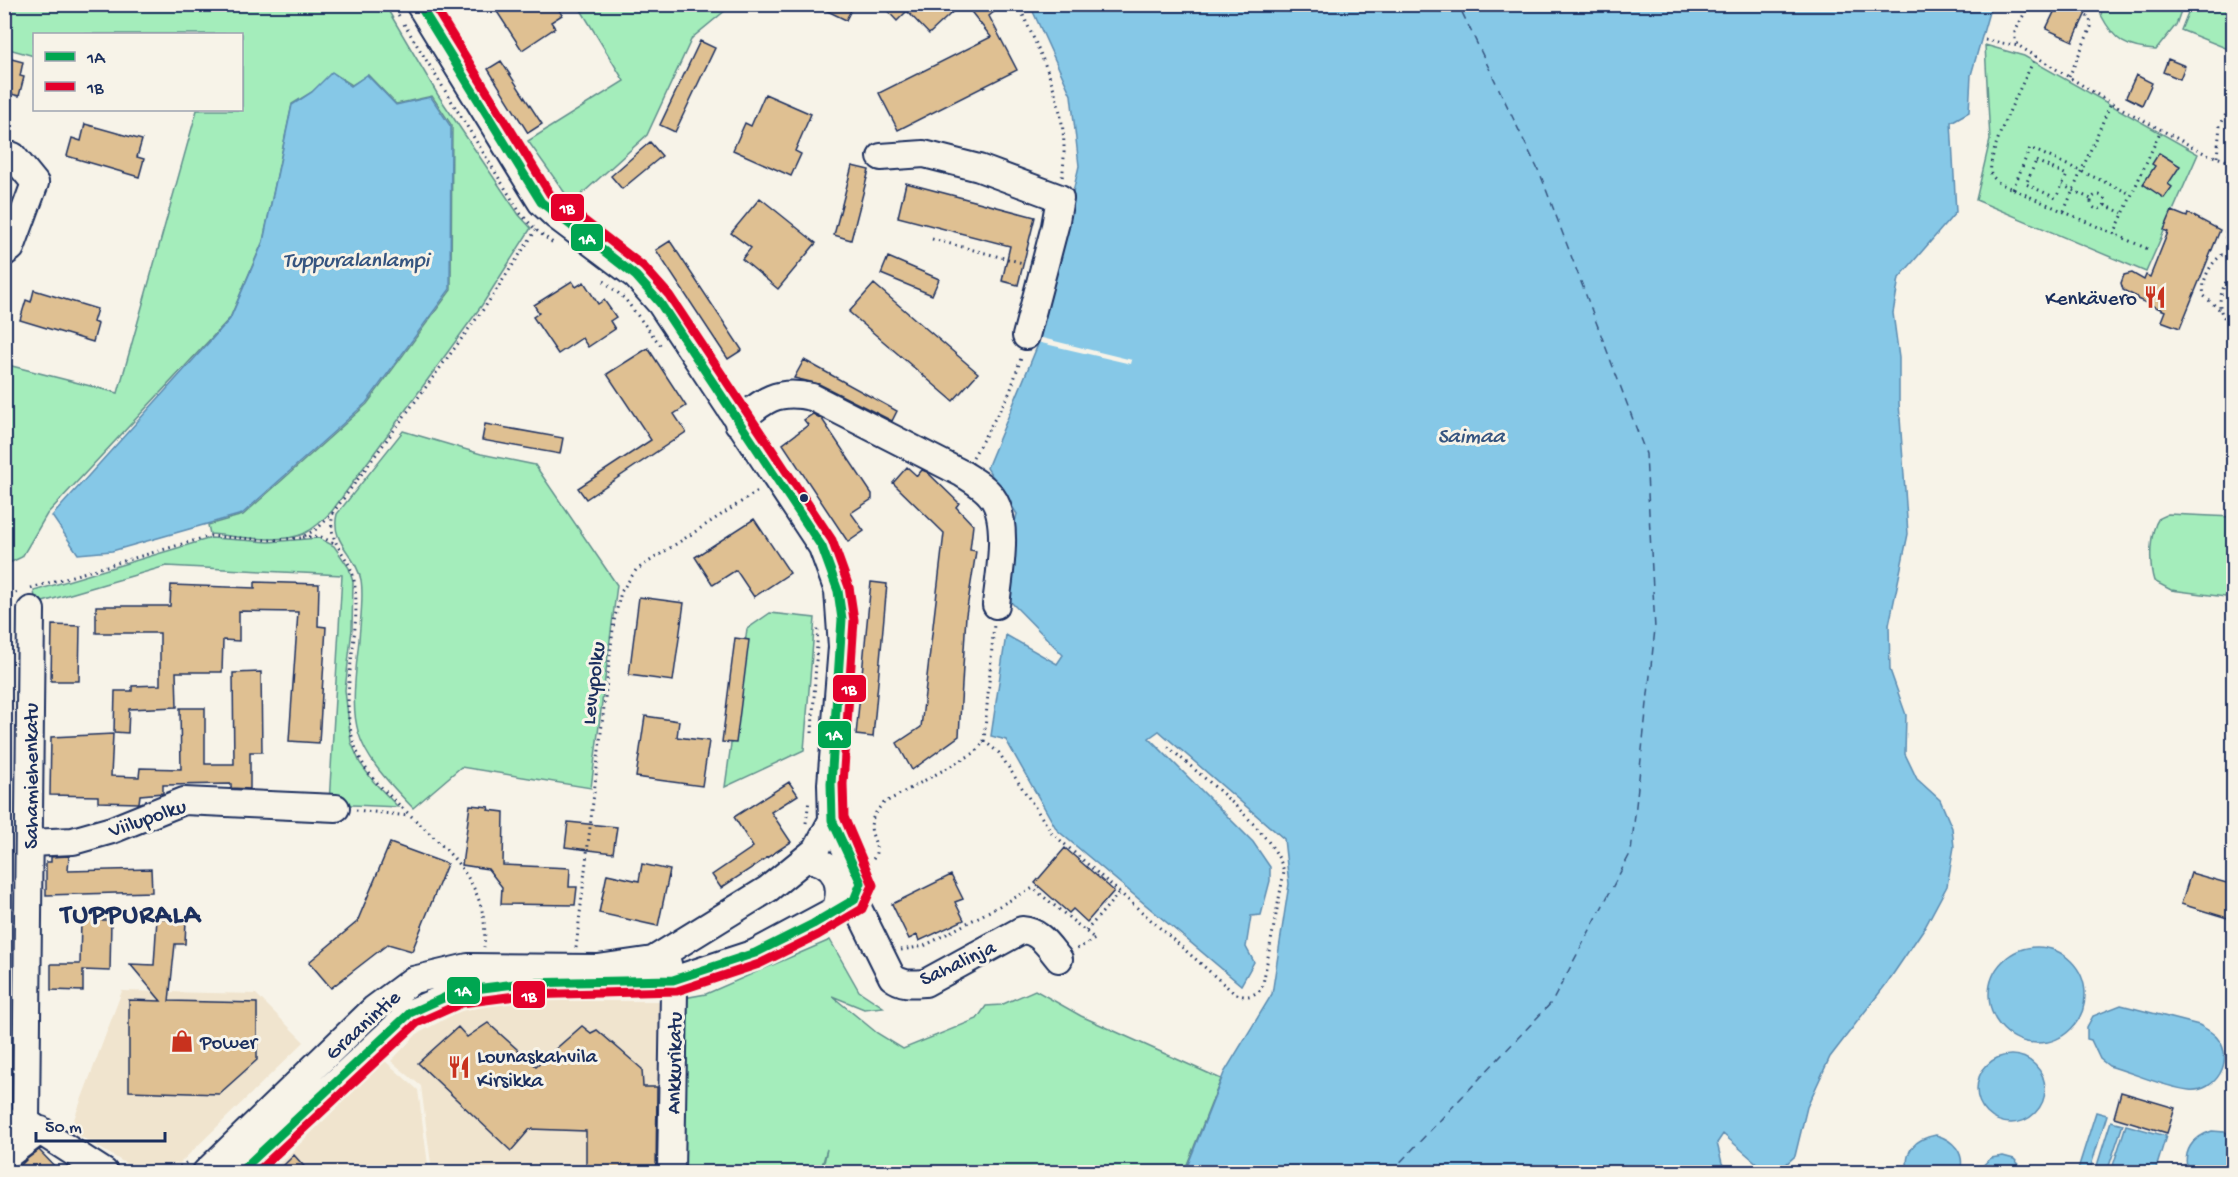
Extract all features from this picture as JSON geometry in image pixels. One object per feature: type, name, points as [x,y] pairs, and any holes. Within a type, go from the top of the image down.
[{"type":"street","name":"Graanintie","points":[[240,1173],[410,1013],[459,991],[523,983],[674,980],[754,953],[844,906],[861,883],[832,820],[831,784],[842,647],[842,619],[838,591],[822,547],[660,303],[636,276],[556,216],[542,201],[419,4]]},
{"type":"street","points":[[881,157],[924,154],[979,168],[1060,198],[1026,336]]},
{"type":"street","points":[[4,156],[13,156],[35,183],[11,248],[4,253]]},
{"type":"street","points":[[738,423],[762,402],[793,393],[812,397],[963,474],[985,488],[999,509],[1002,545],[996,604]]},
{"type":"street","name":"Sahamiehenkatu","points":[[24,1125],[30,843],[31,610]]},
{"type":"street","name":"Viilupolku","points":[[30,843],[74,841],[112,830],[184,801],[336,808]]},
{"type":"street","name":"Graanintie","points":[[206,1173],[374,1009],[413,980],[468,967],[598,968],[631,964],[664,955],[768,889],[807,859],[816,850],[832,820]]},
{"type":"street","points":[[807,859],[819,860],[836,874],[839,899],[844,906]]},
{"type":"street","name":"Sahalinja","points":[[844,906],[897,981],[910,984],[925,982],[1022,930],[1032,931],[1040,936],[1059,959]]},
{"type":"street","name":"Ankkurikatu","points":[[664,955],[674,980],[671,1173]]},
{"type":"street","points":[[4,1158],[24,1125],[104,1173]]},
{"type":"path","points":[[393,4],[521,214],[536,230],[555,244]]},
{"type":"path","points":[[1018,4],[1055,86],[1063,122],[1065,165],[1060,198]]},
{"type":"path","points":[[2029,4],[2015,32],[2015,41],[2019,45],[2110,103],[2160,130],[2217,157],[2234,162]]},
{"type":"path","points":[[2047,4],[2056,9]]},
{"type":"path","points":[[2069,76],[2091,27],[2090,18],[2085,15]]},
{"type":"path","points":[[1985,40],[2019,45]]},
{"type":"path","points":[[2036,56],[2012,106],[1990,168],[1991,175],[1999,183],[2148,249]]},
{"type":"path","points":[[2064,211],[2110,103]]},
{"type":"path","points":[[2217,157],[2220,126],[2226,114]]},
{"type":"path","points":[[2114,234],[2160,130]]},
{"type":"path","points":[[2013,189],[2030,148],[2131,194]]},
{"type":"path","points":[[2036,161],[2067,175],[2056,198],[2026,184],[2031,172],[2036,161]]},
{"type":"path","points":[[2021,168],[2031,172]]},
{"type":"path","points":[[2062,185],[2091,199]]},
{"type":"path","points":[[2091,199],[2097,195],[2102,196],[2105,205],[2122,213]]},
{"type":"path","points":[[2091,199],[2090,204],[2095,209],[2102,209],[2105,205]]},
{"type":"path","points":[[2234,207],[2227,219],[2226,230],[2231,256],[2222,255],[2216,260],[2202,290],[2206,300],[2219,309],[2223,316],[2234,325]]},
{"type":"path","points":[[302,538],[318,528],[333,512],[485,307],[536,230]]},
{"type":"path","points":[[932,239],[1044,268]]},
{"type":"path","points":[[2219,309],[2223,287],[2234,266]]},
{"type":"path","points":[[600,277],[630,305],[666,354]]},
{"type":"path","points":[[963,474],[1010,392],[1026,336]]},
{"type":"path","points":[[753,482],[764,499]]},
{"type":"path","name":"Levypolku","points":[[587,949],[575,950],[614,621],[621,592],[636,570],[758,491]]},
{"type":"path","points":[[333,512],[331,524],[335,544],[351,567],[355,581],[347,690],[353,741],[362,762],[374,779],[457,861],[472,884],[483,905],[486,926],[484,949]]},
{"type":"path","points":[[4,596],[210,536],[269,540],[319,536],[335,544]]},
{"type":"path","points":[[868,861],[877,854],[870,830],[875,811],[884,803],[976,752],[984,741],[996,604]]},
{"type":"path","points":[[812,742],[818,618]]},
{"type":"path","points":[[984,741],[999,753],[1052,833],[1234,993],[1245,998],[1262,989],[1284,872],[1281,860],[1268,838],[1165,744]]},
{"type":"path","points":[[805,830],[810,790]]},
{"type":"path","points":[[336,808],[410,816]]},
{"type":"path","points":[[1086,931],[1121,892]]},
{"type":"shaded area","points":[[122,991],[256,994],[304,1042],[180,1163],[135,1169],[70,1130]]},
{"type":"shaded area","points":[[515,1001],[660,1001],[658,1172],[432,1172],[421,1086],[391,1061],[417,1034],[460,1011]]},
{"type":"shaded area","points":[[385,1061],[418,1090],[429,1172],[271,1172]]},
{"type":"green space","points":[[2103,4],[2183,5],[2176,25],[2156,50],[2122,42],[2111,32],[2101,15]]},
{"type":"green space","points":[[5,5],[385,5],[438,95],[519,215],[531,228],[482,305],[332,511],[307,532],[293,537],[257,538],[210,534],[208,525],[243,515],[367,404],[451,290],[452,126],[432,96],[396,104],[368,75],[352,85],[333,73],[312,92],[292,104],[263,241],[230,318],[47,514],[22,557],[5,565],[4,364],[118,393],[197,111],[243,111],[243,33],[33,33],[33,56],[5,48]]},
{"type":"green space","points":[[578,5],[732,5],[692,38],[647,135],[574,201],[567,196],[528,141],[624,81]]},
{"type":"green space","points":[[2191,5],[2233,5],[2233,51],[2181,30]]},
{"type":"green space","points":[[1985,45],[2024,56],[2198,154],[2146,272],[1976,200],[1990,140]]},
{"type":"green space","points":[[403,431],[481,454],[535,465],[617,585],[591,788],[461,767],[413,808],[392,786],[366,750],[355,716],[354,695],[362,610],[361,580],[337,533],[337,514]]},
{"type":"green space","points":[[2168,514],[2233,517],[2233,598],[2171,590],[2154,581],[2151,558],[2153,532],[2159,518]]},
{"type":"green space","points":[[211,538],[269,542],[319,538],[334,546],[349,568],[353,582],[352,629],[345,690],[351,742],[360,763],[373,781],[398,807],[329,804],[342,575],[166,566],[36,604],[34,591]]},
{"type":"green space","points":[[770,613],[815,618],[804,750],[725,787],[747,629]]},
{"type":"green space","points":[[830,940],[859,991],[883,1007],[864,1009],[832,996],[877,1033],[903,1049],[977,1019],[986,1006],[1001,1005],[1035,990],[1081,1016],[1221,1079],[1184,1172],[822,1172],[827,1149],[820,1172],[682,1172],[684,998],[706,994]]},
{"type":"water","name":"Saimaa","points":[[1030,5],[1991,5],[1971,75],[1969,112],[1951,122],[1956,212],[1899,278],[1893,313],[1899,358],[1899,403],[1908,534],[1889,625],[1890,670],[1906,715],[1905,754],[1917,779],[1940,800],[1952,828],[1954,847],[1947,886],[1925,927],[1887,983],[1830,1057],[1807,1107],[1795,1156],[1784,1166],[1767,1172],[1723,1134],[1717,1143],[1727,1172],[1185,1172],[1224,1073],[1272,994],[1289,884],[1284,839],[1159,731],[1149,738],[1253,842],[1270,867],[1270,881],[1261,915],[1251,916],[1246,947],[1254,962],[1241,985],[1057,830],[1006,740],[991,736],[1006,635],[1057,664],[1063,655],[1007,598],[1002,574],[1017,514],[987,468],[1037,347],[1079,166],[1071,95]]},
{"type":"water","name":"Tuppuralanlampi","points":[[332,72],[351,86],[367,75],[396,105],[431,97],[451,127],[450,289],[366,403],[242,514],[112,551],[78,554],[52,516],[230,319],[263,242],[292,105],[312,92]]},
{"type":"water","points":[[2037,947],[2055,951],[2071,961],[2081,977],[2085,995],[2081,1013],[2071,1029],[2055,1039],[2037,1043],[2019,1039],[2003,1029],[1993,1013],[1989,995],[1993,977],[2003,961],[2019,951]]},
{"type":"water","points":[[2121,1005],[2199,1025],[2209,1031],[2223,1047],[2223,1065],[2215,1081],[2199,1090],[2189,1090],[2159,1083],[2109,1066],[2100,1059],[2091,1040],[2087,1039],[2087,1027],[2093,1016]]},
{"type":"water","points":[[2004,1055],[2018,1055],[2030,1060],[2040,1070],[2045,1089],[2040,1108],[2030,1118],[2018,1123],[2004,1123],[1992,1118],[1982,1108],[1977,1096],[1977,1082],[1982,1070],[1992,1060]]},
{"type":"water","points":[[2096,1112],[2107,1115],[2089,1172],[2077,1172]]},
{"type":"water","points":[[2111,1121],[2123,1124],[2107,1172],[2095,1172]]},
{"type":"water","points":[[2126,1125],[2166,1136],[2155,1172],[2111,1172]]},
{"type":"water","points":[[2212,1131],[2225,1132],[2233,1136],[2233,1172],[2188,1172],[2186,1158],[2190,1146],[2199,1137]]},
{"type":"water","points":[[1936,1135],[1948,1140],[1957,1148],[1961,1159],[1960,1172],[1908,1172],[1908,1158],[1912,1147]]},
{"type":"water","points":[[2003,1156],[2014,1159],[2026,1172],[1976,1172],[1991,1158]]},
{"type":"pier","points":[[1038,337],[1132,360],[1131,364],[1037,342]]},
{"type":"building","points":[[492,4],[555,4],[562,15],[551,22],[555,28],[522,50]]},
{"type":"building","points":[[813,4],[854,4],[846,20]]},
{"type":"building","points":[[881,4],[961,4],[929,34],[907,11],[897,21]]},
{"type":"building","points":[[965,4],[987,4],[994,12],[989,16],[1017,70],[898,130],[879,93],[991,37]]},
{"type":"building","points":[[2058,4],[2090,4],[2073,41],[2046,29]]},
{"type":"building","points":[[700,41],[715,48],[675,132],[660,125]]},
{"type":"building","points":[[4,57],[23,62],[20,76],[24,77],[19,96],[4,92]]},
{"type":"building","points":[[2168,59],[2185,66],[2180,79],[2163,72]]},
{"type":"building","points":[[501,61],[542,124],[528,133],[488,69]]},
{"type":"building","points":[[2136,75],[2152,83],[2142,105],[2126,97]]},
{"type":"building","points":[[765,94],[811,114],[795,151],[801,154],[791,176],[733,150],[745,123],[751,126]]},
{"type":"building","points":[[85,124],[142,140],[137,157],[144,159],[139,177],[67,156],[72,138],[81,141]]},
{"type":"building","points":[[650,142],[662,156],[622,189],[611,176]]},
{"type":"building","points":[[2159,153],[2180,166],[2168,184],[2172,187],[2164,198],[2143,184],[2155,166],[2152,164]]},
{"type":"building","points":[[852,166],[869,170],[851,240],[834,235]]},
{"type":"building","points":[[906,183],[1035,217],[1018,285],[1002,281],[1010,246],[898,217]]},
{"type":"building","points":[[760,198],[816,243],[778,289],[742,259],[751,248],[731,233]]},
{"type":"building","points":[[2172,211],[2187,217],[2188,213],[2220,230],[2180,328],[2161,321],[2165,311],[2137,299],[2123,290],[2121,283],[2124,275],[2132,273],[2144,280],[2146,275],[2150,277],[2168,232],[2164,230]]},
{"type":"building","points":[[670,241],[742,350],[728,359],[656,250]]},
{"type":"building","points":[[888,257],[939,279],[932,295],[881,274]]},
{"type":"building","points":[[572,281],[576,287],[584,282],[598,304],[604,300],[616,317],[610,321],[615,329],[588,347],[582,338],[558,354],[533,317],[539,313],[534,305]]},
{"type":"building","points":[[874,284],[978,373],[953,401],[849,312]]},
{"type":"building","points":[[34,290],[97,309],[93,322],[98,324],[93,342],[20,320],[26,300],[31,302]]},
{"type":"building","points":[[648,348],[686,406],[674,414],[686,432],[586,499],[578,488],[651,440],[607,374]]},
{"type":"building","points":[[804,360],[897,411],[892,421],[819,384],[794,378]]},
{"type":"building","points":[[813,414],[822,419],[872,494],[872,499],[851,513],[864,531],[848,542],[783,444],[808,425],[804,420]]},
{"type":"building","points":[[485,424],[563,438],[560,454],[482,440]]},
{"type":"building","points":[[907,467],[917,476],[922,470],[927,472],[959,503],[956,507],[973,525],[970,550],[976,551],[966,615],[959,736],[912,770],[897,743],[921,727],[944,533],[893,483]]},
{"type":"building","points":[[754,519],[790,573],[754,597],[736,570],[713,585],[695,557]]},
{"type":"building","points":[[255,582],[319,584],[318,626],[326,627],[319,743],[289,741],[298,612],[239,611],[239,641],[223,640],[222,672],[176,672],[177,707],[129,709],[128,733],[114,732],[115,691],[132,691],[132,686],[160,685],[160,633],[96,633],[96,606],[170,606],[171,585],[255,588]]},
{"type":"building","points":[[871,582],[887,584],[873,737],[856,735]]},
{"type":"building","points":[[639,597],[684,603],[673,681],[629,675]]},
{"type":"building","points":[[52,625],[80,626],[79,681],[51,681]]},
{"type":"building","points":[[735,638],[749,640],[736,743],[722,742]]},
{"type":"building","points":[[261,672],[262,752],[250,752],[250,789],[231,788],[231,784],[163,785],[163,793],[140,795],[139,803],[98,802],[98,796],[50,795],[51,737],[113,734],[111,776],[139,777],[140,768],[181,769],[180,708],[205,708],[205,764],[234,764],[233,673]]},
{"type":"building","points":[[645,716],[679,721],[677,737],[709,741],[702,786],[636,777]]},
{"type":"building","points":[[789,782],[798,795],[771,812],[791,842],[721,888],[712,875],[753,847],[734,817]]},
{"type":"building","points":[[470,805],[489,807],[488,810],[504,812],[503,865],[570,868],[569,887],[577,887],[575,905],[501,904],[502,887],[488,869],[462,865]]},
{"type":"building","points":[[568,822],[617,827],[613,853],[565,847]]},
{"type":"building","points":[[390,843],[447,864],[412,951],[388,944],[331,988],[309,962],[357,922]]},
{"type":"building","points":[[1065,848],[1114,891],[1087,922],[1073,909],[1069,913],[1035,883]]},
{"type":"building","points":[[69,856],[68,871],[151,869],[152,892],[46,895],[46,862],[51,862],[51,857]]},
{"type":"building","points":[[642,864],[670,870],[658,926],[599,913],[607,874],[639,881]]},
{"type":"building","points":[[2191,873],[2234,885],[2234,920],[2181,904]]},
{"type":"building","points":[[951,875],[963,899],[955,902],[964,920],[919,941],[917,935],[909,939],[892,904]]},
{"type":"building","points":[[157,918],[186,920],[185,944],[175,944],[169,1001],[257,1003],[257,1060],[219,1094],[129,1091],[129,1000],[161,1001],[130,964],[154,965]]},
{"type":"building","points":[[81,920],[111,920],[110,971],[83,970],[83,991],[51,990],[51,964],[80,964]]},
{"type":"building","points":[[488,1023],[536,1066],[582,1026],[591,1033],[597,1030],[642,1069],[643,1087],[657,1087],[656,1173],[586,1173],[586,1131],[530,1129],[511,1151],[418,1063],[458,1027],[467,1037]]},
{"type":"building","points":[[2121,1092],[2175,1108],[2167,1133],[2114,1117]]},
{"type":"building","points":[[39,1150],[61,1173],[13,1173],[27,1159]]},
{"type":"building","points":[[294,1155],[310,1173],[276,1173]]},
{"type":"ferry route","points":[[1391,1172],[1552,1002],[1631,852],[1655,629],[1646,454],[1541,176],[1458,4]]},
{"type":"transit line","name":"1A","points":[[240,1172],[410,1013],[459,991],[523,983],[673,980],[755,953],[813,924],[854,900],[861,883],[832,820],[831,784],[842,619],[838,591],[822,547],[660,303],[636,276],[541,202],[419,4]]},
{"type":"transit line","name":"1B","points":[[257,1172],[417,1023],[462,1003],[524,995],[677,991],[759,964],[818,935],[862,909],[873,885],[844,817],[843,784],[854,620],[849,587],[832,540],[669,295],[644,267],[550,194],[433,4]]},
{"type":"place","name":"Kenkävero","points":[[2155,297]]},
{"type":"place","name":"Power","points":[[182,1041]]},
{"type":"place","name":"Lounaskahvila Kirsikka","points":[[459,1067]]},
{"type":"district","name":"TUPPURALA","points":[[131,913]]}]
